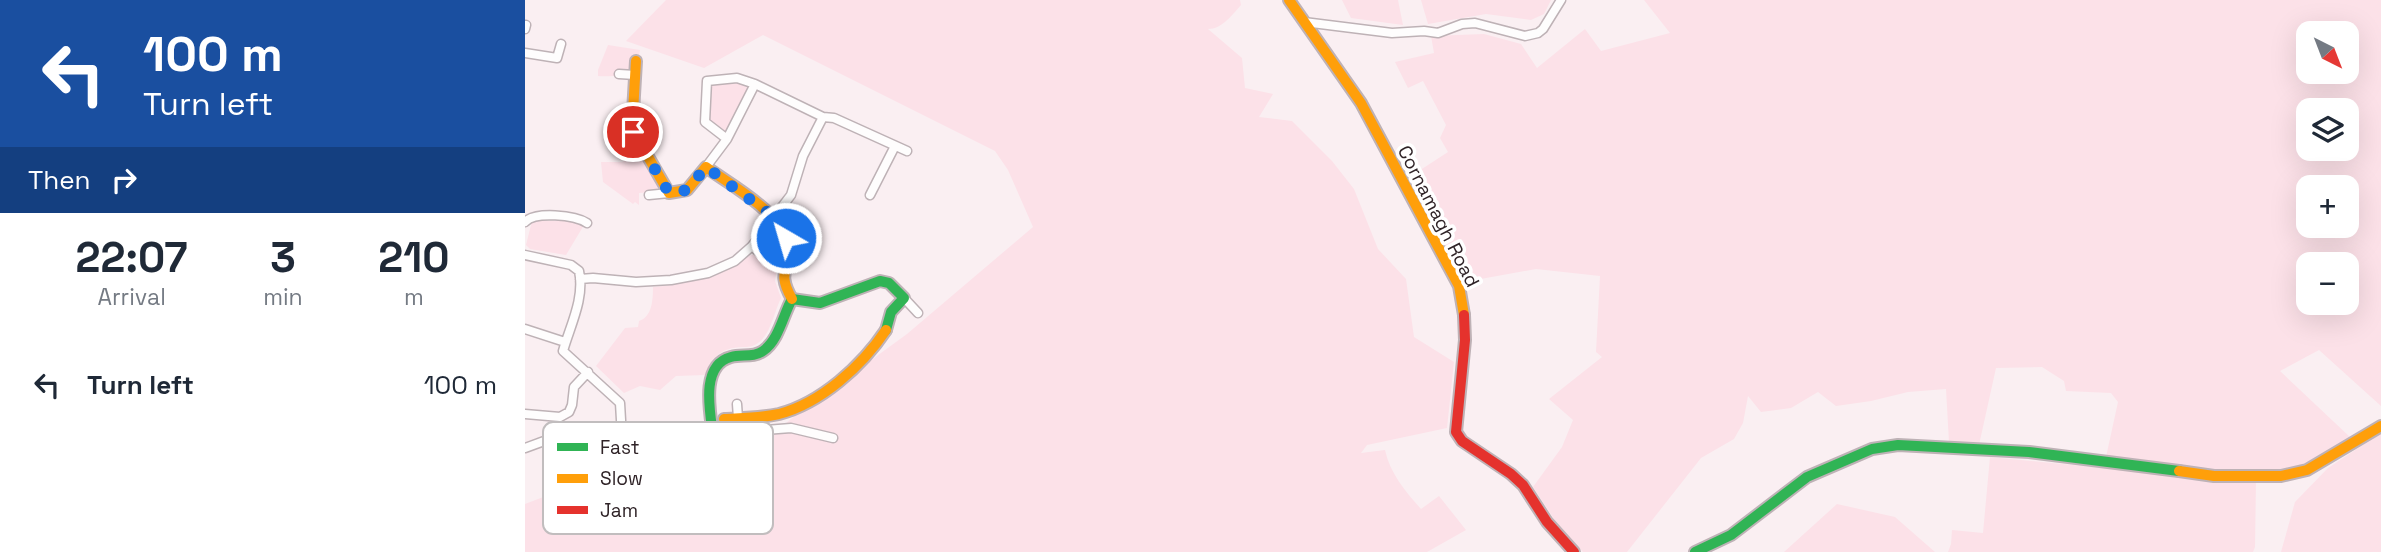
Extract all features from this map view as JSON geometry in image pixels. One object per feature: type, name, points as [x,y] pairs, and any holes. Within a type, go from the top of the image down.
[{"type":"street","name":"Cornamagh Road","points":[[1289,0],[1361,103],[1459,286],[1466,331],[1456,432],[1462,441],[1523,485],[1548,522],[1574,552]]},
{"type":"street","points":[[1304,22],[1392,33],[1438,33],[1462,24],[1475,23],[1525,36],[1543,29],[1561,0]]},
{"type":"street","points":[[525,53],[557,58],[561,44]]},
{"type":"street","points":[[636,61],[632,129],[669,193]]},
{"type":"street","points":[[619,74],[635,75]]},
{"type":"street","points":[[727,139],[705,120],[707,78],[740,78],[823,117],[834,118],[907,151]]},
{"type":"street","points":[[649,195],[687,190],[727,139],[755,85]]},
{"type":"street","points":[[580,279],[647,282],[688,278],[729,264],[752,246],[791,195],[803,156],[823,117]]},
{"type":"street","points":[[870,195],[895,146]]},
{"type":"street","points":[[706,167],[775,218],[788,244],[783,279],[792,299]]},
{"type":"street","points":[[525,222],[533,216],[569,221],[579,218],[587,223]]},
{"type":"street","points":[[752,246],[761,254]]},
{"type":"street","points":[[525,256],[571,265],[579,271],[576,309],[563,352],[620,402],[621,422]]},
{"type":"street","points":[[792,299],[820,303],[880,281],[890,283],[918,313]]},
{"type":"street","points":[[724,419],[778,414],[798,408],[816,398],[881,338],[888,328],[892,310],[904,298]]},
{"type":"street","points":[[712,422],[709,395],[716,369],[728,358],[756,355],[767,348],[792,299]]},
{"type":"street","points":[[525,329],[565,342]]},
{"type":"street","points":[[525,414],[560,417],[569,412],[574,387],[588,372]]},
{"type":"street","points":[[737,404],[738,418]]},
{"type":"street","points":[[1695,552],[1731,535],[1807,477],[1872,449],[1898,445],[2029,452],[2214,476],[2281,476],[2307,470],[2381,426]]},
{"type":"street","points":[[773,430],[791,428],[833,438]]},
{"type":"street","points":[[525,448],[543,442]]},
{"type":"shaded area","points":[[666,0],[1240,0],[1241,5],[1226,21],[1218,27],[1208,29],[1242,58],[1245,88],[1273,94],[1259,117],[1292,121],[1332,161],[1354,189],[1378,249],[1406,279],[1414,337],[1454,362],[1447,428],[1367,445],[1361,453],[1385,450],[1394,474],[1421,509],[1439,496],[1466,530],[1427,552],[525,552],[525,504],[543,497],[543,534],[773,534],[773,434],[907,334],[1033,227],[1008,170],[995,151],[763,35],[704,68],[626,41]]},
{"type":"shaded area","points":[[1342,0],[1398,0],[1403,25],[1351,18]]},
{"type":"shaded area","points":[[1421,0],[1551,0],[1544,14],[1531,20],[1486,14],[1428,24]]},
{"type":"shaded area","points":[[1644,0],[2381,0],[2381,406],[2319,350],[2280,371],[2351,438],[2300,467],[2256,473],[2230,473],[2106,457],[2118,402],[2111,393],[2066,391],[2064,381],[2042,367],[1996,368],[1979,445],[1949,442],[1946,389],[1908,392],[1836,406],[1818,392],[1791,408],[1761,412],[1748,396],[1743,423],[1734,439],[1701,458],[1627,552],[1583,552],[1556,522],[1533,487],[1562,447],[1573,420],[1549,399],[1602,357],[1596,352],[1600,276],[1536,269],[1464,282],[1408,178],[1448,152],[1440,138],[1446,125],[1423,81],[1408,88],[1395,62],[1434,53],[1431,36],[1484,34],[1521,44],[1537,68],[1585,29],[1601,51],[1670,33]]},
{"type":"shaded area","points":[[608,45],[640,50],[635,65],[620,75],[598,76]]},
{"type":"shaded area","points":[[739,81],[750,87],[732,127],[725,134],[709,122],[710,85]]},
{"type":"shaded area","points":[[640,152],[660,187],[654,192],[639,193],[639,205],[635,202],[633,204],[603,182],[601,162],[622,162]]},
{"type":"shaded area","points":[[532,221],[577,221],[584,225],[566,255],[530,249],[526,245]]},
{"type":"shaded area","points":[[775,235],[779,255],[775,281],[781,298],[769,328],[758,343],[723,351],[711,363],[705,375],[676,376],[660,390],[640,386],[624,393],[596,366],[625,328],[638,327],[639,321],[647,316],[653,287],[673,285],[723,271],[747,257],[764,252],[759,247],[766,236],[770,239]]},
{"type":"shaded area","points":[[2381,433],[2381,552],[2281,552],[2295,502],[2328,468]]},
{"type":"shaded area","points":[[1990,457],[2239,481],[2256,480],[2255,547],[2253,552],[1948,552],[1952,530],[1983,533]]},
{"type":"shaded area","points":[[1837,504],[1895,517],[1935,552],[1784,552]]},
{"type":"traffic: fast","points":[[711,422],[709,390],[715,369],[731,357],[763,351],[777,334],[792,299],[820,303],[880,281],[889,283],[904,298],[891,312],[886,330]]},
{"type":"traffic: fast","points":[[1695,552],[1731,535],[1807,477],[1872,449],[1898,445],[2029,452],[2179,471]]},
{"type":"traffic: slow","points":[[1289,0],[1361,103],[1459,286],[1464,315]]},
{"type":"traffic: slow","points":[[636,61],[632,129],[669,193],[687,190],[706,167],[755,201],[784,234],[789,254],[784,276],[792,299]]},
{"type":"traffic: slow","points":[[724,419],[779,414],[810,401],[853,369],[886,330]]},
{"type":"traffic: slow","points":[[2179,471],[2214,476],[2281,476],[2307,470],[2381,426]]},
{"type":"traffic: jam","points":[[1464,315],[1465,340],[1456,432],[1462,441],[1523,485],[1547,522],[1574,552]]},
{"type":"route","points":[[633,132],[669,193],[687,190],[706,167],[775,218],[786,238]]}]
